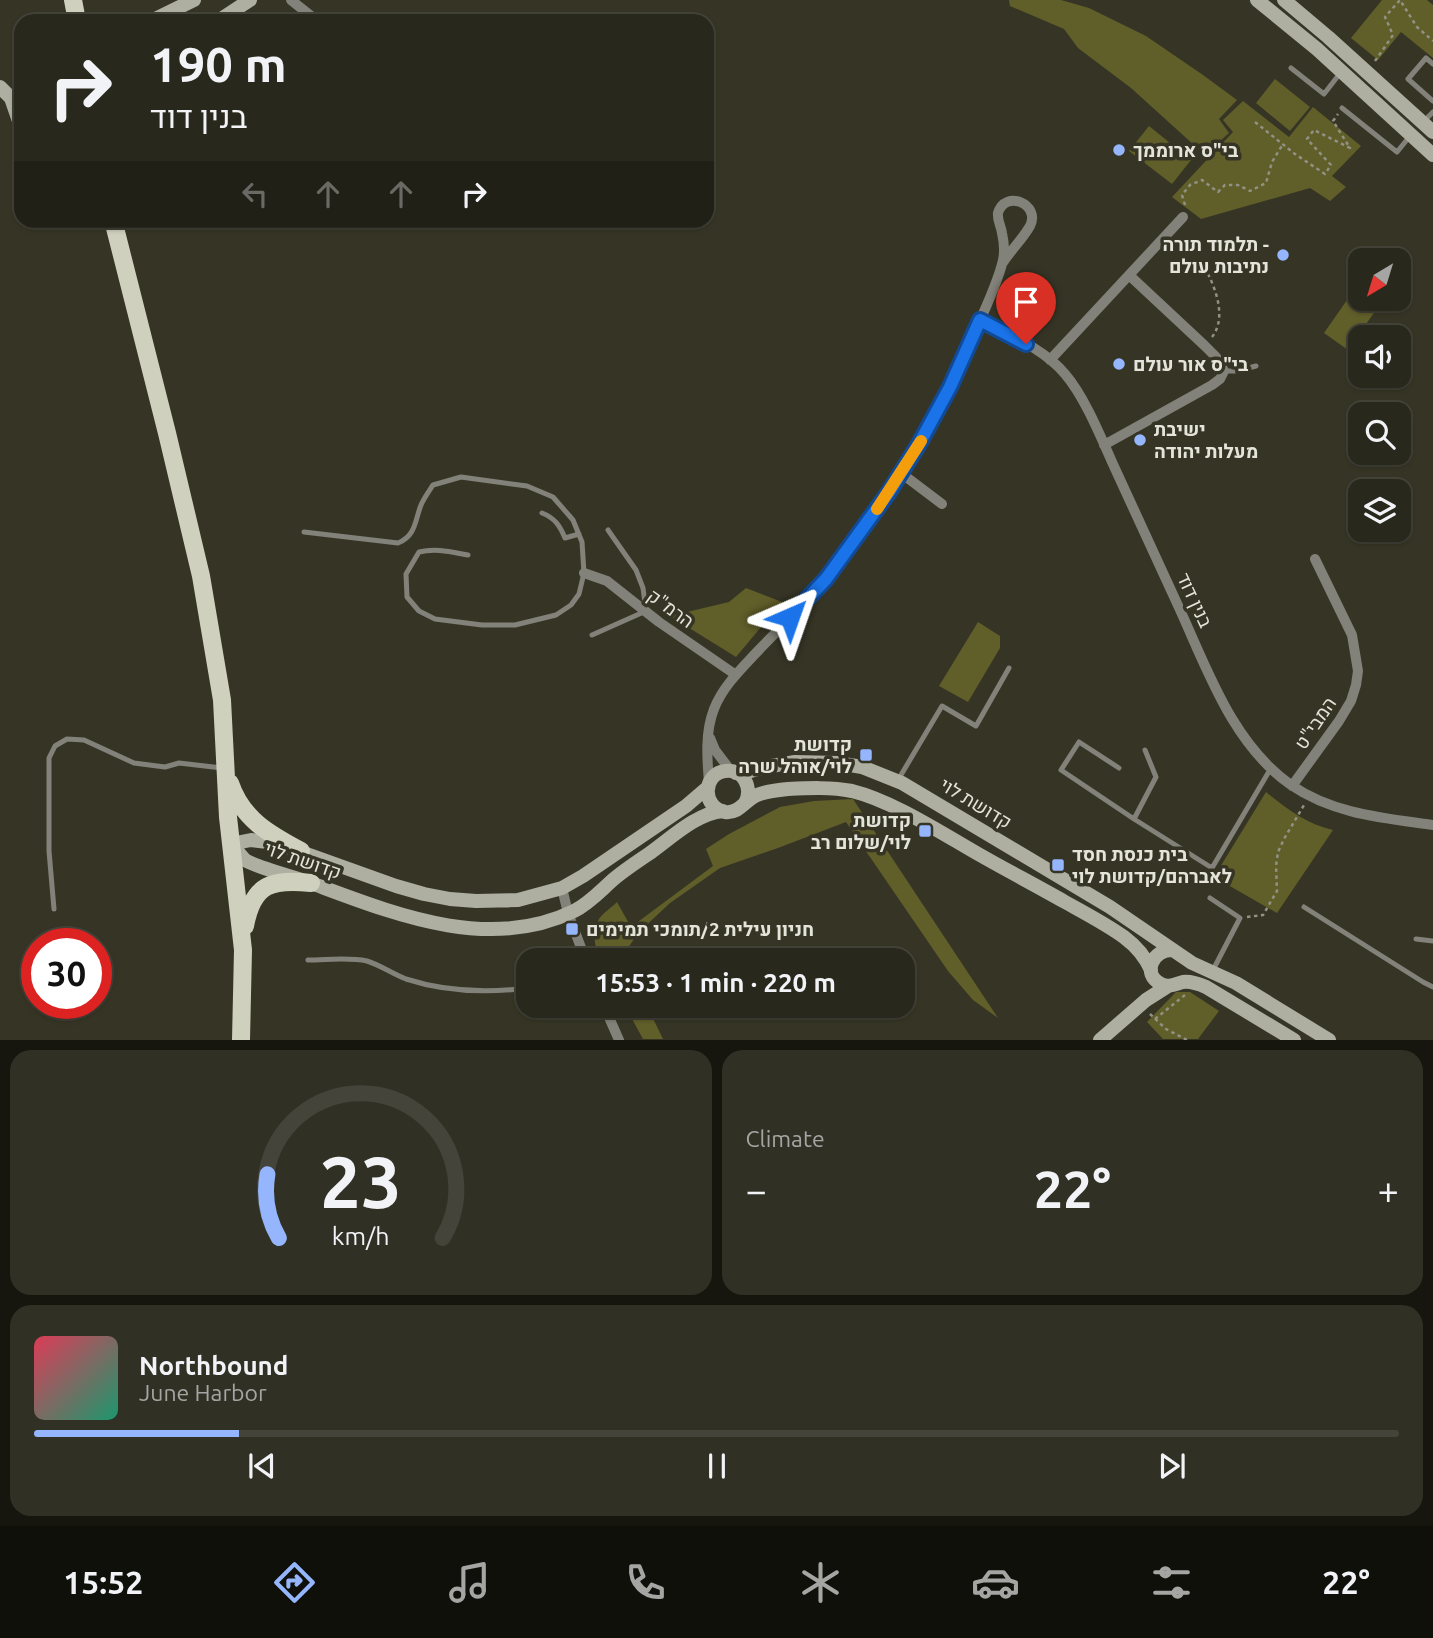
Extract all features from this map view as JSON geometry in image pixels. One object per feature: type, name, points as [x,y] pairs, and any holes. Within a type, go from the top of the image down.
[{"type":"main road","points":[[115,228],[201,576],[222,700],[231,844],[242,940],[241,1040]]},
{"type":"main road","points":[[226,769],[235,797],[247,816],[273,836],[301,851]]},
{"type":"main road","points":[[242,940],[251,903],[266,887],[272,883],[288,881],[311,883]]},
{"type":"street","points":[[165,14],[194,0]]},
{"type":"street","points":[[229,14],[250,0]]},
{"type":"street","points":[[291,0],[308,14]]},
{"type":"street","points":[[1257,0],[1317,49],[1433,155]]},
{"type":"street","points":[[1284,0],[1430,122]]},
{"type":"street","points":[[0,87],[11,98],[14,107]]},
{"type":"street","points":[[1002,264],[1031,224],[1031,213],[1025,203],[1020,201],[1014,200],[1003,205],[998,215],[1004,249],[1002,264],[950,387],[919,444],[860,534],[826,579],[736,675],[720,696],[709,732],[707,757],[710,803],[718,810],[733,811],[753,796],[766,791],[797,789],[835,789],[866,796],[908,815],[1092,917],[1134,945],[1158,982],[1179,987]]},
{"type":"street","points":[[1050,360],[1183,217]]},
{"type":"street","points":[[1104,444],[1212,385],[1220,379],[1224,371],[1216,357],[1129,275]]},
{"type":"street","name":"בנין דוד","points":[[980,320],[1045,355],[1064,372],[1075,387],[1228,711],[1249,743],[1271,768],[1292,786],[1329,805],[1433,825]]},
{"type":"street","points":[[901,473],[942,503]]},
{"type":"street","name":"המבי\"ט","points":[[1292,786],[1351,701],[1358,671],[1352,635],[1315,559]]},
{"type":"street","name":"הרמ\"ק","points":[[584,573],[607,581],[736,675]]},
{"type":"street","points":[[709,732],[715,750],[734,772],[744,779],[748,789],[745,803]]},
{"type":"street","name":"קדושת לוי","points":[[734,772],[747,772],[794,762],[828,762],[862,767],[898,781],[1110,907],[1179,954],[1236,983],[1329,1040]]},
{"type":"street","points":[[708,785],[716,774],[734,772]]},
{"type":"street","name":"קדושת לוי","points":[[231,844],[251,840],[276,843],[396,886],[450,899],[499,902],[518,900],[562,888],[686,806],[708,785]]},
{"type":"street","name":"קדושת לוי","points":[[231,844],[246,860],[388,911],[447,925],[500,928],[523,926],[568,913],[594,897],[617,877],[694,822],[723,811]]},
{"type":"street","points":[[562,888],[581,948]]},
{"type":"street","points":[[1135,1009],[1147,989],[1153,960],[1157,954],[1166,950],[1179,954],[1187,965],[1187,972],[1179,987]]},
{"type":"street","points":[[1100,1040],[1153,994],[1191,982],[1206,987],[1294,1040]]},
{"type":"street","points":[[609,1018],[618,1040]]},
{"type":"lane","points":[[1433,64],[1426,58],[1408,79],[1433,101]]},
{"type":"lane","points":[[1291,68],[1324,94],[1341,71]]},
{"type":"lane","points":[[1342,108],[1397,152],[1411,134]]},
{"type":"lane","points":[[1224,371],[1256,366]]},
{"type":"lane","points":[[304,532],[398,543],[407,540],[415,526],[422,502],[433,485],[461,477],[527,486],[554,497],[573,520],[582,542],[584,573],[579,594],[571,605],[556,615],[515,625],[482,625],[435,619],[419,611],[407,597],[406,574],[419,552],[438,550],[468,555]]},
{"type":"lane","points":[[542,513],[550,516],[560,526],[565,538],[579,534]]},
{"type":"lane","points":[[592,635],[646,611],[643,589],[636,570],[608,530]]},
{"type":"lane","points":[[898,781],[942,706],[975,726],[1009,668]]},
{"type":"lane","points":[[54,909],[49,851],[49,758],[55,746],[67,739],[84,740],[134,763],[164,767],[178,763],[226,769]]},
{"type":"lane","points":[[1119,768],[1079,742],[1061,770],[1212,868],[1271,768]]},
{"type":"lane","points":[[1134,818],[1156,777],[1144,750]]},
{"type":"lane","points":[[1210,898],[1240,918],[1212,972]]},
{"type":"lane","points":[[1304,907],[1433,986]]},
{"type":"lane","points":[[1416,939],[1433,941]]},
{"type":"lane","points":[[308,960],[356,959],[431,986],[470,991],[516,990]]},
{"type":"path","points":[[1367,72],[1393,35],[1385,17],[1400,0],[1417,27],[1433,41]]},
{"type":"path","points":[[1255,122],[1325,174],[1331,165],[1307,139],[1314,131],[1350,148],[1333,121],[1342,108]]},
{"type":"path","points":[[1183,217],[1185,208],[1182,195],[1190,185],[1202,180],[1218,192],[1225,185],[1238,185],[1251,191],[1266,183],[1272,162],[1283,144]]},
{"type":"path","points":[[1204,345],[1215,334],[1219,323],[1219,304],[1209,274]]},
{"type":"path","points":[[1240,918],[1263,915],[1277,891],[1278,852],[1310,796]]},
{"type":"path","points":[[1155,1019],[1179,987]]},
{"type":"path","points":[[1135,1009],[1155,1019],[1166,1030],[1187,1040]]},
{"type":"shaded area","points":[[1009,0],[1061,0],[1089,8],[1146,36],[1237,100],[1219,119],[1229,133],[1205,155],[1131,88],[1078,48],[1064,29],[1010,6]]},
{"type":"shaded area","points":[[1382,0],[1427,0],[1433,5],[1433,58],[1401,32],[1378,60],[1351,38]]},
{"type":"shaded area","points":[[1275,79],[1310,107],[1290,131],[1256,103]]},
{"type":"shaded area","points":[[1243,101],[1289,137],[1313,107],[1361,146],[1332,176],[1346,187],[1330,201],[1310,188],[1201,219],[1172,197],[1233,132],[1223,120]]},
{"type":"shaded area","points":[[1149,126],[1191,160],[1172,184],[1129,151]]},
{"type":"shaded area","points":[[1348,299],[1348,312],[1375,312],[1365,325],[1348,325],[1348,350],[1324,333]]},
{"type":"shaded area","points":[[746,588],[782,602],[736,657],[670,616],[729,602]]},
{"type":"shaded area","points":[[978,622],[1000,636],[1000,648],[968,702],[939,686]]},
{"type":"shaded area","points":[[1266,792],[1298,815],[1333,830],[1277,913],[1214,877]]},
{"type":"shaded area","points":[[853,799],[998,1018],[973,1000],[948,971],[846,822],[720,868],[670,903],[638,933],[628,948],[596,948],[597,924],[617,902],[631,927],[713,866],[706,849],[780,807],[814,801]]},
{"type":"shaded area","points":[[1176,992],[1190,992],[1219,1011],[1198,1039],[1163,1039],[1147,1022]]},
{"type":"shaded area","points":[[632,1018],[653,1018],[663,1039],[643,1039]]},
{"type":"slow traffic","points":[[877,509],[921,441]]},
{"type":"place","name":"בי\"ס ארוממך","points":[[1119,150]]},
{"type":"place","name":"תלמוד תורה - נתיבות עולם","points":[[1283,255]]},
{"type":"place","name":"בי\"ס אור עולם","points":[[1119,364]]},
{"type":"place","name":"ישיבת מעלות יהודה","points":[[1140,440]]},
{"type":"place","name":"קדושת לוי/אוהל שרה","points":[[866,755]]},
{"type":"place","name":"קדושת לוי/שלום רב","points":[[925,831]]},
{"type":"place","name":"בית כנסת חסד לאברהם/קדושת לוי","points":[[1058,865]]},
{"type":"place","name":"חניון עילית 2/תומכי תמימים","points":[[572,929]]},
{"type":"route","points":[[790,617],[826,579],[889,492],[950,387],[980,320],[1026,344]]}]
